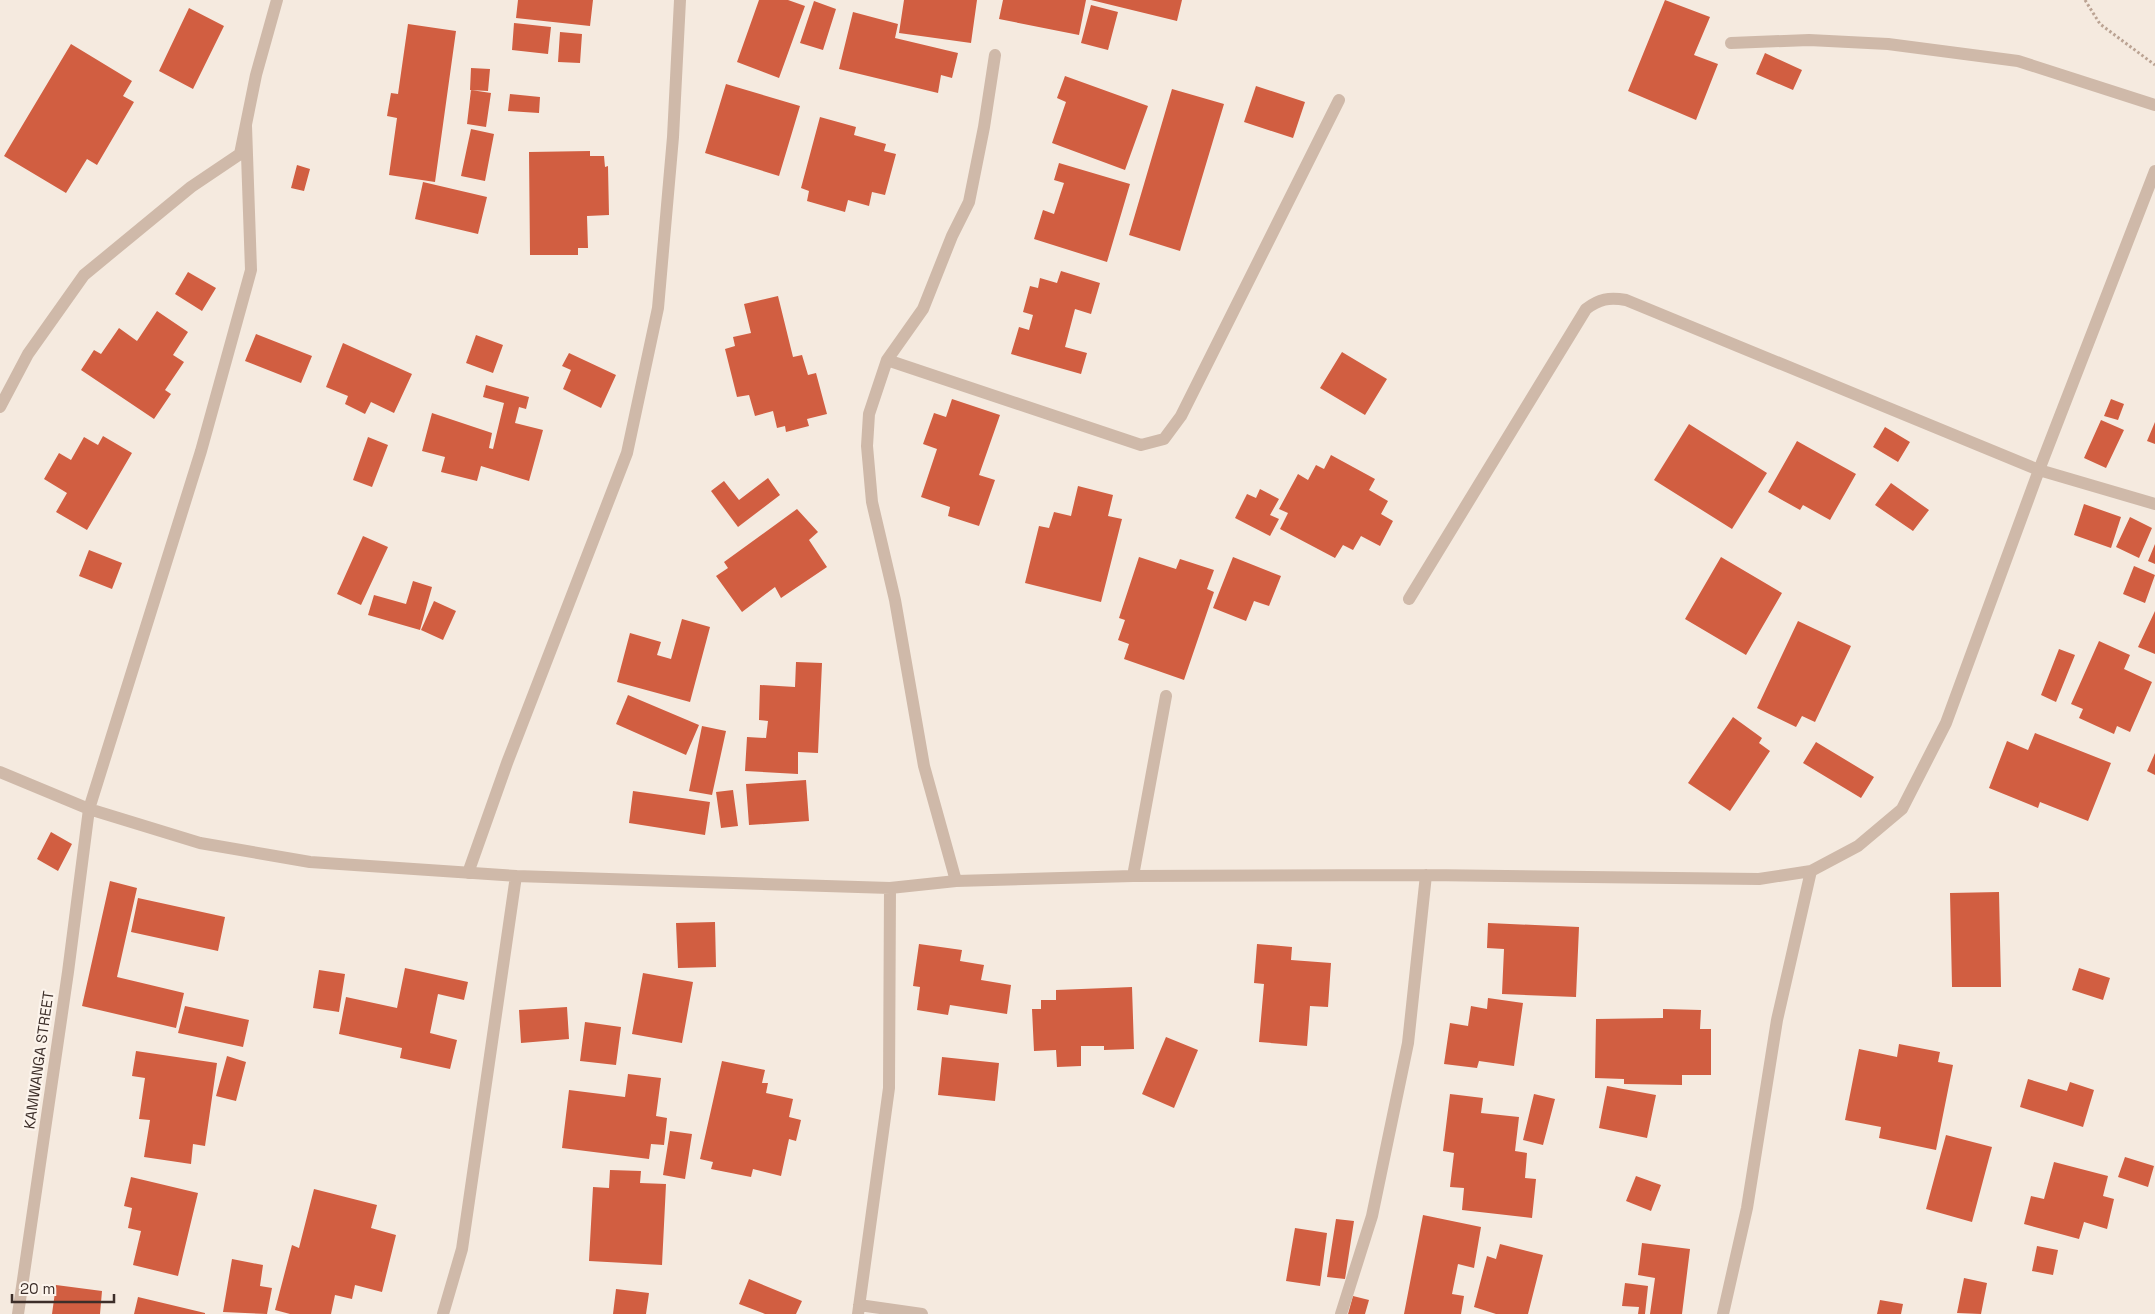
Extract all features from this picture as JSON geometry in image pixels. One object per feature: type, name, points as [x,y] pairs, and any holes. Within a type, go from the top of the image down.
[{"type":"street","points":[[0,407],[28,354],[84,275],[191,187],[240,154],[256,75],[277,0]]},
{"type":"street","points":[[468,873],[507,762],[627,453],[658,308],[673,137],[680,0]]},
{"type":"street","points":[[1731,43],[1809,40],[1888,44],[2018,61],[2155,105]]},
{"type":"street","points":[[956,881],[924,766],[895,600],[872,502],[867,446],[869,414],[887,360],[923,309],[952,236],[969,202],[984,127],[995,55]]},
{"type":"street","points":[[887,360],[1141,445],[1164,439],[1181,416],[1339,100]]},
{"type":"street","name":"KAMWANGA STREET","points":[[18,1314],[68,972],[89,809],[201,451],[252,270],[246,126]]},
{"type":"street","points":[[0,772],[89,809],[200,843],[310,862],[516,876],[890,888],[956,881],[1133,876],[1426,875],[1759,878],[1811,871],[1858,846],[1902,809],[1946,723],[2039,470],[2155,171]]},
{"type":"street","points":[[1409,599],[1586,310],[1596,301],[1611,298],[1626,300],[2039,470],[2155,504]]},
{"type":"street","points":[[1133,876],[1166,696]]},
{"type":"street","points":[[1723,1314],[1747,1208],[1777,1020],[1811,871]]},
{"type":"street","points":[[1341,1314],[1372,1216],[1408,1043],[1426,875]]},
{"type":"street","points":[[443,1314],[462,1249],[516,876]]},
{"type":"street","points":[[890,888],[889,1088],[858,1309],[922,1314]]},
{"type":"path","points":[[2085,0],[2100,24],[2155,65]]},
{"type":"building","points":[[518,0],[593,0],[590,26],[516,18]]},
{"type":"building","points":[[759,0],[788,0],[805,6],[779,78],[737,62]]},
{"type":"building","points":[[904,0],[977,0],[971,43],[899,33]]},
{"type":"building","points":[[1003,0],[1086,0],[1079,35],[999,19]]},
{"type":"building","points":[[1091,0],[1182,0],[1177,21]]},
{"type":"building","points":[[1665,0],[1710,17],[1694,55],[1718,64],[1696,120],[1628,91]]},
{"type":"building","points":[[814,1],[836,9],[823,50],[800,43]]},
{"type":"building","points":[[1091,5],[1118,12],[1108,50],[1081,43]]},
{"type":"building","points":[[189,8],[224,26],[193,89],[159,71]]},
{"type":"building","points":[[853,12],[898,24],[895,38],[958,53],[952,78],[941,75],[938,93],[839,69]]},
{"type":"building","points":[[514,23],[551,27],[548,54],[512,50]]},
{"type":"building","points":[[408,24],[456,31],[435,182],[389,175],[397,118],[387,116],[391,93],[398,94]]},
{"type":"building","points":[[560,32],[582,34],[580,63],[558,62]]},
{"type":"building","points":[[71,44],[132,81],[123,96],[134,102],[97,165],[87,159],[66,193],[4,156]]},
{"type":"building","points":[[1765,53],[1802,70],[1793,90],[1756,74]]},
{"type":"building","points":[[471,68],[490,69],[488,91],[470,90]]},
{"type":"building","points":[[1065,76],[1148,106],[1125,170],[1052,143],[1066,102],[1057,98]]},
{"type":"building","points":[[726,84],[800,106],[779,176],[705,153]]},
{"type":"building","points":[[1256,86],[1305,102],[1293,138],[1244,122]]},
{"type":"building","points":[[1172,89],[1224,104],[1180,251],[1129,235]]},
{"type":"building","points":[[471,90],[491,93],[486,127],[467,124]]},
{"type":"building","points":[[510,94],[540,97],[539,113],[508,111]]},
{"type":"building","points":[[820,117],[856,127],[854,135],[886,144],[884,151],[896,154],[885,195],[872,192],[869,206],[848,200],[845,212],[807,201],[809,191],[801,188]]},
{"type":"building","points":[[471,129],[494,134],[485,181],[461,176]]},
{"type":"building","points":[[590,151],[590,156],[604,156],[605,167],[608,166],[609,215],[587,216],[588,248],[578,248],[578,255],[530,255],[529,152]]},
{"type":"building","points":[[1059,163],[1130,184],[1107,262],[1034,239],[1043,210],[1054,214],[1064,183],[1054,180]]},
{"type":"building","points":[[297,165],[310,169],[304,191],[291,188]]},
{"type":"building","points":[[423,182],[487,197],[478,234],[415,219]]},
{"type":"building","points":[[1061,271],[1100,283],[1091,314],[1075,309],[1065,347],[1087,353],[1081,374],[1011,354],[1019,327],[1029,330],[1033,315],[1023,312],[1030,286],[1038,288],[1040,278],[1057,283]]},
{"type":"building","points":[[188,272],[216,288],[202,311],[175,294]]},
{"type":"building","points":[[778,296],[793,357],[802,355],[808,375],[816,373],[827,414],[807,419],[809,426],[786,432],[785,426],[777,428],[773,411],[755,416],[749,395],[737,397],[725,349],[735,346],[733,337],[751,333],[744,304]]},
{"type":"building","points":[[157,311],[188,332],[173,355],[184,362],[165,390],[171,394],[154,419],[81,370],[94,350],[101,354],[119,328],[137,341]]},
{"type":"building","points":[[256,334],[312,356],[301,383],[245,361]]},
{"type":"building","points":[[476,335],[503,345],[493,373],[466,363]]},
{"type":"building","points":[[343,343],[412,374],[394,413],[371,402],[365,414],[345,404],[348,396],[326,387]]},
{"type":"building","points":[[1342,352],[1387,379],[1365,415],[1320,388]]},
{"type":"building","points":[[569,353],[616,375],[601,408],[563,389],[571,370],[562,366]]},
{"type":"building","points":[[486,385],[529,397],[526,409],[519,407],[515,423],[543,430],[529,481],[481,466],[477,481],[441,472],[445,457],[422,451],[432,413],[492,433],[489,448],[493,449],[504,403],[483,397]]},
{"type":"building","points":[[952,399],[1000,415],[979,475],[995,480],[979,526],[948,516],[950,507],[921,497],[937,449],[923,444],[934,413],[946,417]]},
{"type":"building","points":[[2111,399],[2124,404],[2118,420],[2104,416]]},
{"type":"building","points":[[2101,420],[2124,430],[2106,468],[2084,458]]},
{"type":"building","points":[[2155,422],[2155,444],[2147,441]]},
{"type":"building","points":[[1689,424],[1767,473],[1732,529],[1654,480]]},
{"type":"building","points":[[1885,427],[1910,442],[1898,462],[1873,447]]},
{"type":"building","points":[[103,436],[132,453],[87,530],[56,512],[67,493],[44,479],[59,453],[71,460],[84,437],[98,445]]},
{"type":"building","points":[[368,437],[388,445],[372,487],[353,480]]},
{"type":"building","points":[[1797,441],[1856,474],[1830,520],[1803,505],[1800,510],[1768,492]]},
{"type":"building","points":[[1331,455],[1375,479],[1369,490],[1388,501],[1381,514],[1393,521],[1380,546],[1361,536],[1353,550],[1343,545],[1335,558],[1280,529],[1288,513],[1279,509],[1298,474],[1308,480],[1316,465],[1324,469]]},
{"type":"building","points":[[768,478],[780,495],[738,527],[711,491],[724,481],[739,500]]},
{"type":"building","points":[[1891,483],[1929,510],[1913,531],[1875,505]]},
{"type":"building","points":[[1078,486],[1113,495],[1108,516],[1122,519],[1101,602],[1025,583],[1039,526],[1049,528],[1054,512],[1071,516]]},
{"type":"building","points":[[1260,489],[1279,499],[1270,515],[1279,519],[1270,536],[1235,518],[1247,494],[1256,498]]},
{"type":"building","points":[[2084,504],[2121,517],[2111,548],[2074,535]]},
{"type":"building","points":[[797,509],[818,532],[809,540],[827,567],[781,598],[775,587],[742,612],[716,576],[728,568],[724,562]]},
{"type":"building","points":[[2130,517],[2152,528],[2139,558],[2116,547]]},
{"type":"building","points":[[363,536],[388,547],[361,605],[337,594]]},
{"type":"building","points":[[2155,544],[2155,564],[2148,561]]},
{"type":"building","points":[[89,550],[122,563],[112,589],[79,576]]},
{"type":"building","points":[[1139,557],[1176,569],[1180,559],[1214,570],[1207,589],[1214,592],[1184,680],[1124,659],[1129,644],[1118,640],[1125,620],[1119,618]]},
{"type":"building","points":[[1233,557],[1281,576],[1269,606],[1254,601],[1246,621],[1213,608]]},
{"type":"building","points":[[1721,557],[1782,593],[1746,655],[1685,619]]},
{"type":"building","points":[[2134,566],[2155,575],[2145,603],[2123,594]]},
{"type":"building","points":[[413,581],[432,587],[420,630],[368,615],[374,595],[406,604]]},
{"type":"building","points":[[434,601],[456,611],[443,640],[421,630]]},
{"type":"building","points":[[2155,611],[2155,654],[2138,647]]},
{"type":"building","points":[[682,619],[710,627],[690,702],[617,682],[630,633],[661,642],[657,655],[671,659]]},
{"type":"building","points":[[1798,621],[1851,646],[1815,722],[1802,716],[1796,727],[1757,708]]},
{"type":"building","points":[[2099,641],[2130,655],[2124,669],[2152,682],[2130,732],[2117,726],[2114,734],[2079,718],[2083,709],[2071,704]]},
{"type":"building","points":[[2059,649],[2075,655],[2056,702],[2041,695]]},
{"type":"building","points":[[796,662],[822,663],[818,753],[798,752],[798,774],[745,771],[747,737],[766,738],[768,721],[759,720],[760,685],[795,687]]},
{"type":"building","points":[[628,695],[699,725],[686,755],[616,724]]},
{"type":"building","points":[[1733,717],[1762,738],[1759,743],[1770,751],[1730,811],[1688,783]]},
{"type":"building","points":[[702,726],[726,731],[712,795],[689,791]]},
{"type":"building","points":[[2035,733],[2111,763],[2088,821],[2040,802],[2038,808],[1989,788],[2007,741],[2028,750]]},
{"type":"building","points":[[1816,742],[1874,777],[1861,798],[1803,763]]},
{"type":"building","points":[[2155,753],[2155,775],[2147,771]]},
{"type":"building","points":[[806,780],[809,821],[749,825],[746,784]]},
{"type":"building","points":[[733,790],[738,826],[721,828],[716,792]]},
{"type":"building","points":[[633,791],[710,802],[705,835],[629,823]]},
{"type":"building","points":[[51,832],[72,844],[58,871],[37,859]]},
{"type":"building","points":[[110,881],[137,888],[117,977],[184,993],[176,1028],[82,1006]]},
{"type":"building","points":[[1999,892],[2001,987],[1952,987],[1950,893]]},
{"type":"building","points":[[138,898],[225,917],[218,951],[131,932]]},
{"type":"building","points":[[715,922],[716,967],[678,968],[676,923]]},
{"type":"building","points":[[1488,923],[1579,927],[1576,997],[1502,994],[1504,949],[1487,948]]},
{"type":"building","points":[[919,944],[962,950],[960,961],[984,965],[981,980],[1011,985],[1007,1014],[950,1005],[948,1015],[917,1010],[920,987],[913,986]]},
{"type":"building","points":[[1257,944],[1292,947],[1291,960],[1331,963],[1328,1007],[1310,1006],[1307,1046],[1259,1042],[1264,984],[1254,983]]},
{"type":"building","points":[[405,968],[468,982],[464,1000],[438,994],[430,1033],[457,1040],[450,1069],[400,1058],[402,1048],[339,1034],[346,997],[397,1008]]},
{"type":"building","points":[[2079,968],[2110,978],[2103,1000],[2072,990]]},
{"type":"building","points":[[319,970],[345,974],[339,1012],[313,1008]]},
{"type":"building","points":[[643,973],[693,982],[682,1043],[632,1034]]},
{"type":"building","points":[[1132,987],[1134,1049],[1104,1050],[1104,1046],[1081,1046],[1081,1066],[1057,1067],[1056,1050],[1034,1051],[1032,1009],[1041,1009],[1041,1000],[1056,1000],[1056,990]]},
{"type":"building","points":[[1488,998],[1523,1003],[1514,1066],[1479,1061],[1477,1068],[1444,1064],[1450,1023],[1468,1026],[1471,1006],[1487,1009]]},
{"type":"building","points":[[185,1006],[249,1020],[243,1047],[178,1033]]},
{"type":"building","points":[[567,1007],[569,1039],[521,1043],[519,1010]]},
{"type":"building","points":[[1663,1009],[1701,1010],[1700,1029],[1711,1029],[1711,1075],[1682,1075],[1682,1085],[1624,1084],[1624,1079],[1595,1078],[1596,1019],[1663,1018]]},
{"type":"building","points":[[585,1022],[621,1027],[616,1065],[580,1061]]},
{"type":"building","points":[[1166,1037],[1198,1050],[1174,1108],[1142,1094]]},
{"type":"building","points":[[1899,1044],[1940,1052],[1938,1062],[1953,1065],[1936,1150],[1879,1138],[1881,1127],[1845,1120],[1859,1049],[1897,1057]]},
{"type":"building","points":[[136,1051],[217,1063],[205,1146],[193,1144],[191,1164],[144,1157],[150,1120],[139,1119],[145,1078],[132,1076]]},
{"type":"building","points":[[227,1056],[246,1062],[236,1101],[216,1096]]},
{"type":"building","points":[[942,1057],[999,1063],[995,1101],[938,1095]]},
{"type":"building","points":[[722,1061],[765,1070],[762,1083],[768,1083],[766,1093],[793,1099],[789,1117],[801,1120],[796,1141],[789,1139],[781,1176],[753,1169],[751,1177],[711,1169],[713,1162],[700,1159]]},
{"type":"building","points":[[628,1074],[661,1078],[656,1116],[667,1118],[664,1145],[651,1144],[649,1159],[562,1148],[569,1090],[625,1097]]},
{"type":"building","points":[[2028,1079],[2067,1091],[2070,1082],[2094,1090],[2083,1127],[2020,1107]]},
{"type":"building","points":[[1607,1086],[1656,1095],[1647,1138],[1599,1128]]},
{"type":"building","points":[[1450,1094],[1483,1098],[1481,1113],[1519,1117],[1515,1151],[1527,1153],[1525,1178],[1536,1179],[1532,1218],[1462,1210],[1464,1188],[1450,1187],[1454,1153],[1443,1151]]},
{"type":"building","points":[[1534,1094],[1555,1099],[1543,1145],[1523,1140]]},
{"type":"building","points":[[670,1131],[692,1134],[685,1179],[663,1175]]},
{"type":"building","points":[[1946,1135],[1992,1147],[1972,1222],[1926,1209]]},
{"type":"building","points":[[2125,1157],[2154,1166],[2148,1187],[2118,1177]]},
{"type":"building","points":[[2054,1162],[2108,1176],[2103,1196],[2114,1199],[2107,1229],[2084,1222],[2079,1239],[2024,1224],[2031,1196],[2044,1199]]},
{"type":"building","points":[[610,1170],[641,1171],[640,1183],[666,1184],[662,1265],[589,1261],[593,1187],[609,1188]]},
{"type":"building","points":[[1636,1176],[1661,1185],[1651,1211],[1626,1201]]},
{"type":"building","points":[[131,1177],[198,1193],[178,1276],[133,1265],[141,1231],[128,1228],[132,1208],[124,1206]]},
{"type":"building","points":[[314,1189],[377,1205],[371,1228],[396,1235],[382,1292],[355,1285],[352,1299],[335,1295],[331,1314],[290,1314],[275,1310],[292,1245],[299,1248]]},
{"type":"building","points":[[1423,1215],[1481,1227],[1474,1268],[1458,1264],[1452,1294],[1464,1296],[1461,1314],[1404,1314]]},
{"type":"building","points":[[1336,1219],[1354,1221],[1345,1279],[1327,1277]]},
{"type":"building","points":[[1295,1228],[1327,1233],[1320,1286],[1286,1281]]},
{"type":"building","points":[[1642,1243],[1690,1249],[1682,1314],[1650,1314],[1655,1278],[1638,1275]]},
{"type":"building","points":[[1500,1244],[1543,1255],[1528,1314],[1496,1314],[1474,1307],[1487,1256],[1496,1259]]},
{"type":"building","points":[[2037,1246],[2058,1250],[2053,1275],[2032,1271]]},
{"type":"building","points":[[232,1259],[263,1265],[260,1286],[272,1288],[267,1314],[223,1312]]},
{"type":"building","points":[[1964,1278],[1987,1283],[1981,1314],[1957,1313]]},
{"type":"building","points":[[749,1279],[802,1301],[796,1314],[765,1314],[739,1304]]},
{"type":"building","points":[[1625,1283],[1648,1286],[1645,1314],[1638,1314],[1639,1307],[1622,1306]]},
{"type":"building","points":[[56,1285],[102,1291],[100,1314],[52,1314]]},
{"type":"building","points":[[616,1289],[649,1293],[646,1314],[613,1314]]},
{"type":"building","points":[[1353,1296],[1369,1300],[1365,1314],[1348,1314]]},
{"type":"building","points":[[138,1297],[205,1313],[205,1314],[134,1314]]},
{"type":"building","points":[[1880,1300],[1903,1304],[1901,1314],[1877,1314]]}]
